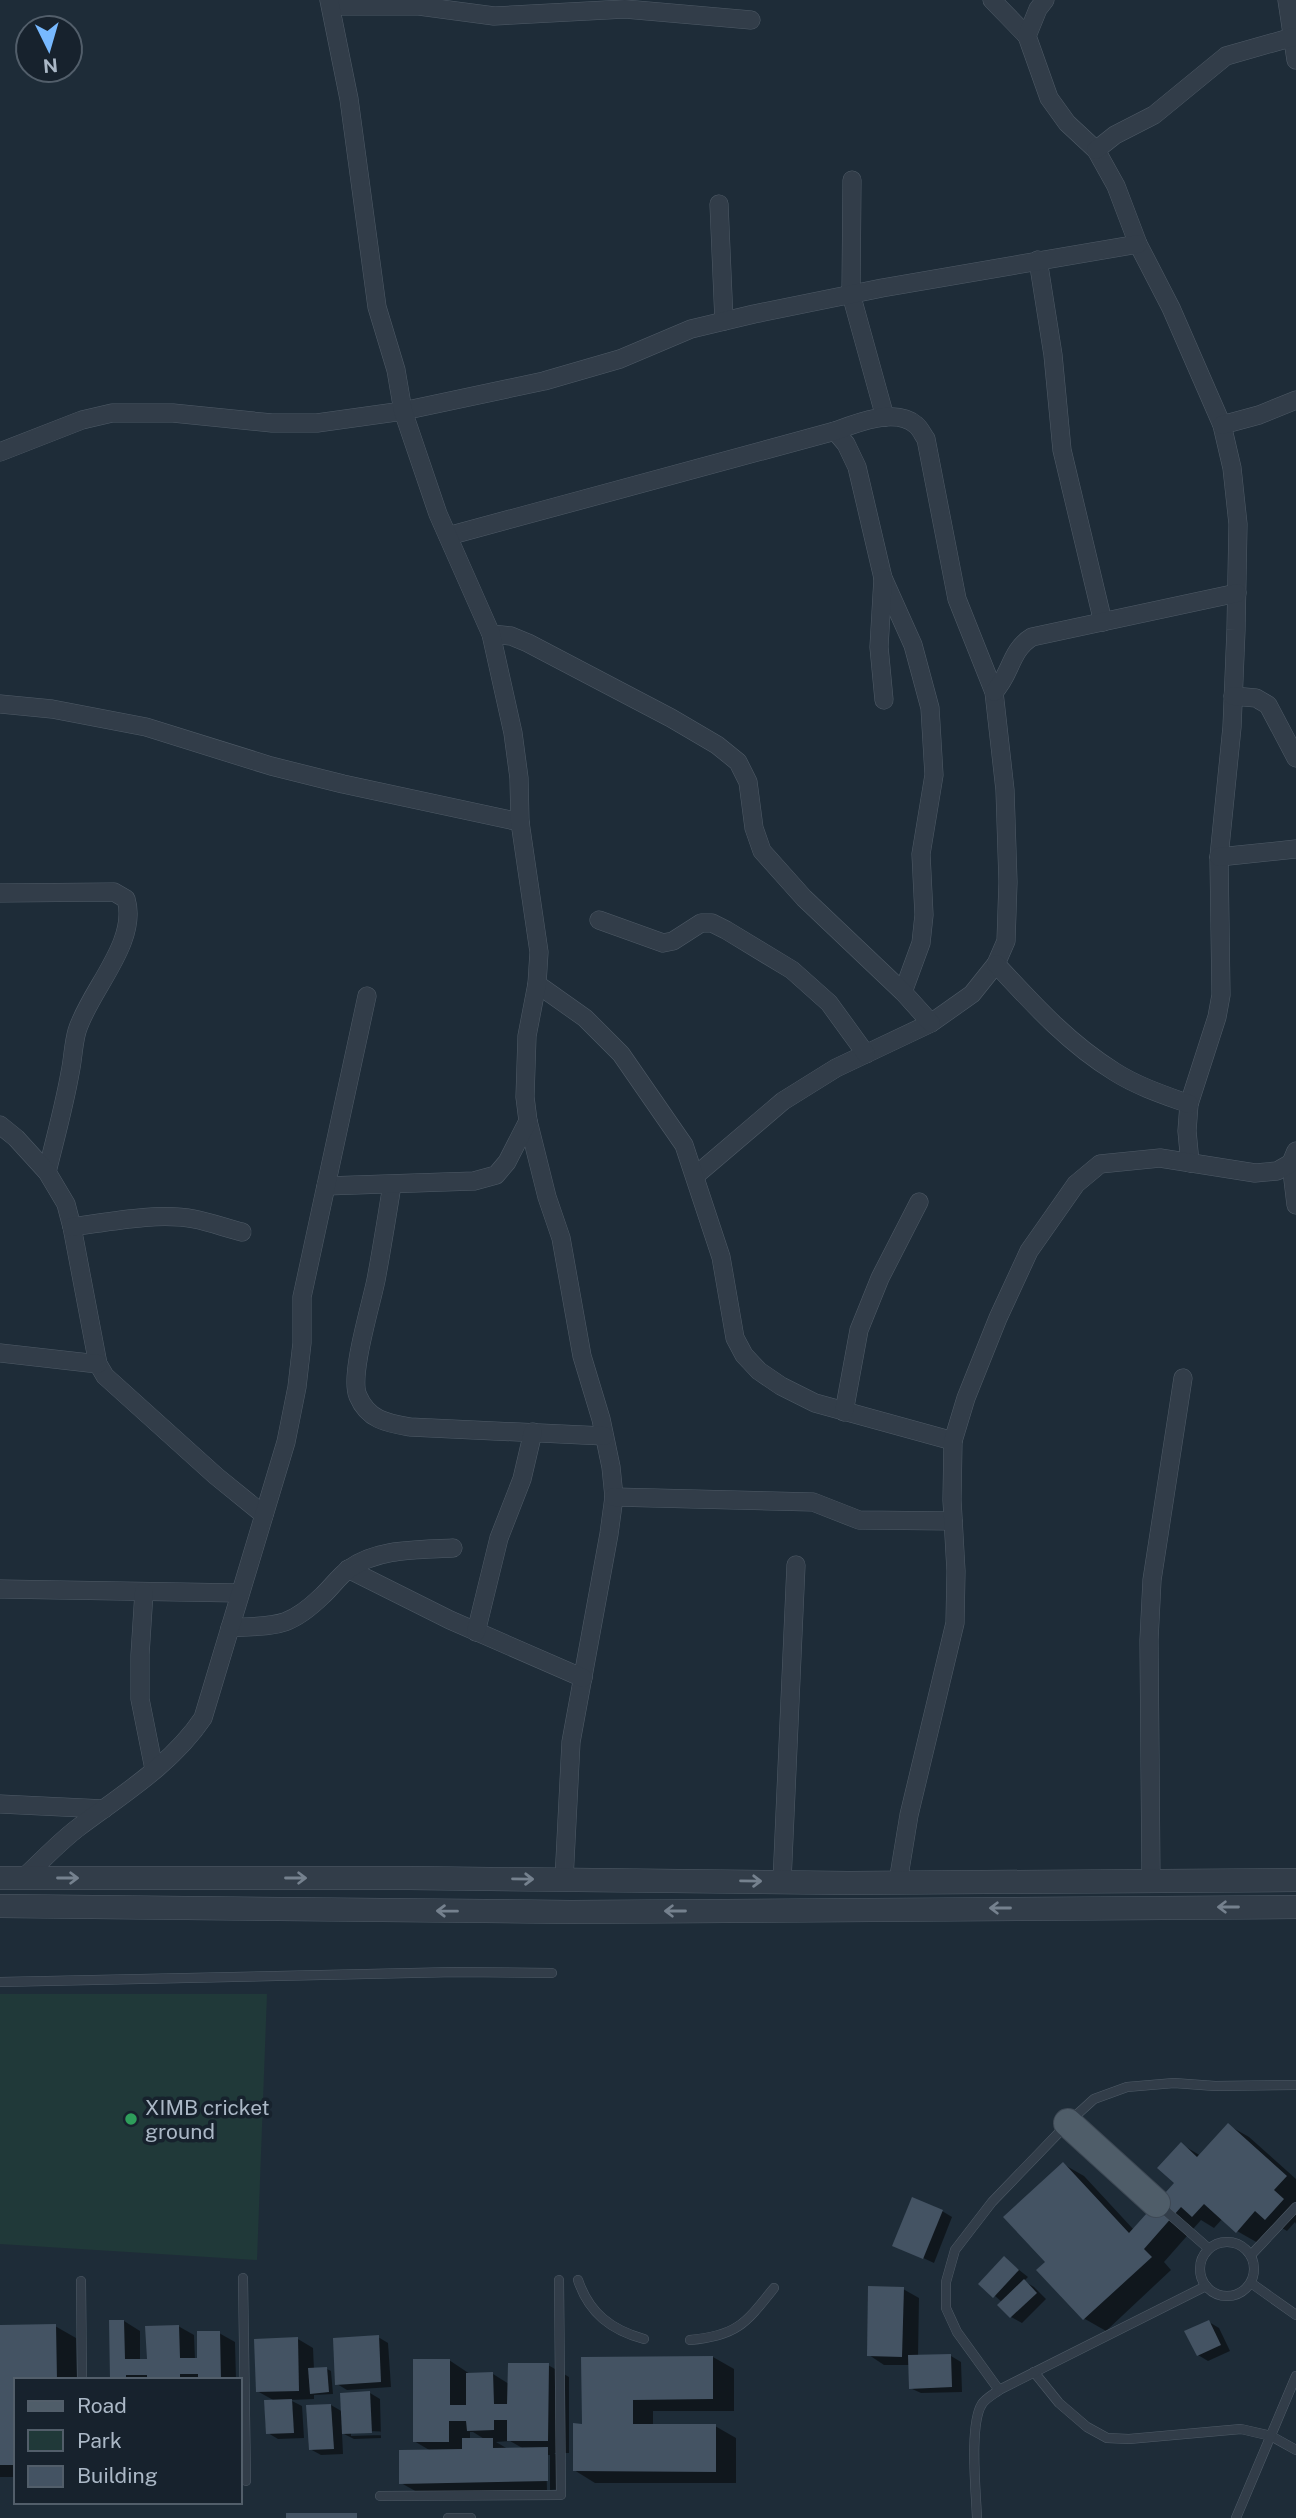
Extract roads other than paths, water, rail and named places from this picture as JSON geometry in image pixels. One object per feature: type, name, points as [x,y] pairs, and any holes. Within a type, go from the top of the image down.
[{"type":"main road","points":[[1068,2123],[1156,2203]]},
{"type":"street","points":[[992,0],[1027,36],[1049,98],[1067,123],[1096,150],[1116,187],[1138,244],[1171,308],[1222,425],[1232,468],[1238,524],[1237,593],[1233,696],[1219,857],[1221,995],[1217,1017],[1189,1104],[1187,1131],[1190,1163]]},
{"type":"street","points":[[1027,36],[1045,0]]},
{"type":"street","points":[[1287,0],[1296,61]]},
{"type":"street","points":[[564,1880],[571,1742],[614,1497],[611,1466],[583,1356],[561,1238],[547,1197],[528,1122],[527,1036],[537,984],[539,952],[520,822],[519,778],[513,733],[491,635],[448,537],[402,411],[396,370],[375,295],[349,99],[330,3],[419,6],[494,16],[559,6],[751,20]]},
{"type":"street","points":[[1096,150],[1115,135],[1154,115],[1226,56],[1293,37]]},
{"type":"street","points":[[852,180],[851,294],[885,417]]},
{"type":"street","points":[[719,204],[724,321]]},
{"type":"street","points":[[0,452],[82,420],[112,413],[173,414],[272,423],[317,423],[402,411],[585,370],[620,359],[691,329],[724,321],[851,294],[1138,244]]},
{"type":"street","points":[[1038,260],[1053,355],[1062,450],[1103,622]]},
{"type":"street","points":[[1222,425],[1259,415],[1296,400]]},
{"type":"street","points":[[448,537],[835,431],[869,419],[898,418],[915,424],[926,439],[957,599],[993,692],[1005,790],[1008,881],[1006,941],[996,964],[972,994],[931,1023],[836,1068],[783,1101],[695,1176]]},
{"type":"street","points":[[835,431],[846,444],[857,467],[883,578],[913,645],[930,708],[934,775],[922,854],[924,915],[921,943],[903,992]]},
{"type":"street","points":[[883,578],[879,647],[884,700]]},
{"type":"street","points":[[993,692],[1004,682],[1014,653],[1032,637],[1237,593]]},
{"type":"street","points":[[491,635],[510,636],[528,643],[671,718],[717,745],[738,762],[748,782],[754,828],[762,851],[804,898],[903,992],[931,1023]]},
{"type":"street","points":[[1233,696],[1256,698],[1268,705],[1296,758]]},
{"type":"street","points":[[0,704],[52,709],[146,727],[271,766],[343,785],[520,822]]},
{"type":"street","points":[[1219,857],[1296,849]]},
{"type":"street","points":[[0,893],[114,892],[126,899],[129,910],[120,946],[77,1031],[71,1073],[47,1172]]},
{"type":"street","points":[[599,920],[663,943],[673,942],[701,923],[712,923],[726,930],[792,970],[829,1003],[866,1054]]},
{"type":"street","points":[[996,964],[1047,1020],[1081,1048],[1117,1073],[1189,1104]]},
{"type":"street","points":[[537,984],[585,1018],[621,1054],[684,1145],[721,1257],[735,1338],[744,1355],[759,1371],[781,1387],[815,1403],[953,1441]]},
{"type":"street","points":[[23,1878],[76,1829],[135,1787],[190,1738],[203,1717],[286,1441],[297,1387],[302,1343],[302,1297],[367,996]]},
{"type":"street","points":[[326,1186],[474,1181],[496,1175],[508,1162],[528,1122]]},
{"type":"street","points":[[0,1125],[16,1138],[47,1172],[66,1204],[98,1364],[105,1376],[264,1515]]},
{"type":"street","points":[[898,1882],[909,1815],[955,1623],[953,1441],[966,1398],[998,1318],[1029,1251],[1076,1184],[1100,1164],[1160,1158],[1255,1173],[1278,1171],[1294,1157]]},
{"type":"street","points":[[1294,1157],[1296,1205]]},
{"type":"street","points":[[392,1185],[355,1376],[357,1395],[370,1414],[383,1423],[410,1427],[604,1436]]},
{"type":"street","points":[[844,1412],[859,1330],[880,1278],[919,1202]]},
{"type":"street","points":[[72,1227],[174,1217],[193,1219],[242,1232]]},
{"type":"street","points":[[0,1353],[98,1364]]},
{"type":"street","points":[[1151,1879],[1149,1640],[1152,1580],[1183,1378]]},
{"type":"street","points":[[476,1632],[499,1538],[522,1479],[533,1433]]},
{"type":"street","points":[[614,1497],[813,1502],[859,1520],[953,1521]]},
{"type":"street","points":[[230,1628],[287,1623],[304,1614],[348,1569],[378,1555],[406,1550],[453,1548]]},
{"type":"street","points":[[782,1882],[796,1565]]},
{"type":"street","points":[[348,1569],[476,1632],[583,1678]]},
{"type":"street","points":[[0,1589],[240,1593]]},
{"type":"street","points":[[145,1592],[140,1699],[155,1769]]},
{"type":"street","points":[[0,1804],[104,1809]]},
{"type":"street","points":[[0,1878],[782,1882],[1296,1880]]},
{"type":"street","points":[[0,1906],[571,1912],[1296,1907]]},
{"type":"lane","points":[[0,1982],[456,1972],[552,1973]]},
{"type":"lane","points":[[999,2390],[957,2332],[946,2308],[946,2282],[955,2250],[992,2202],[1068,2123],[1094,2099],[1127,2087],[1174,2083],[1296,2085]]},
{"type":"lane","points":[[1156,2203],[1208,2248]]},
{"type":"lane","points":[[1251,2255],[1296,2207]]},
{"type":"lane","points":[[1227,2242],[1237,2243],[1251,2255],[1254,2274],[1251,2283],[1244,2290],[1228,2296],[1212,2292],[1206,2286],[1199,2270],[1200,2262],[1208,2248],[1227,2242]]},
{"type":"lane","points":[[243,2278],[246,2481]]},
{"type":"lane","points":[[380,2496],[561,2495],[559,2280]]},
{"type":"lane","points":[[578,2280],[584,2298],[599,2315],[622,2333],[644,2339]]},
{"type":"lane","points":[[81,2281],[82,2378]]},
{"type":"lane","points":[[1251,2283],[1296,2315]]},
{"type":"lane","points":[[976,2518],[975,2441],[977,2417],[983,2403],[999,2390],[1206,2286]]},
{"type":"lane","points":[[690,2340],[726,2333],[747,2322],[774,2288]]},
{"type":"lane","points":[[1034,2372],[1059,2403],[1087,2427],[1107,2438],[1129,2439],[1241,2429],[1271,2436],[1296,2451]]},
{"type":"lane","points":[[1236,2518],[1296,2376]]},
{"type":"lane","points":[[448,2518],[471,2518]]},
{"type":"place","name":"XIMB cricket ground","points":[[131,2119]]}]
